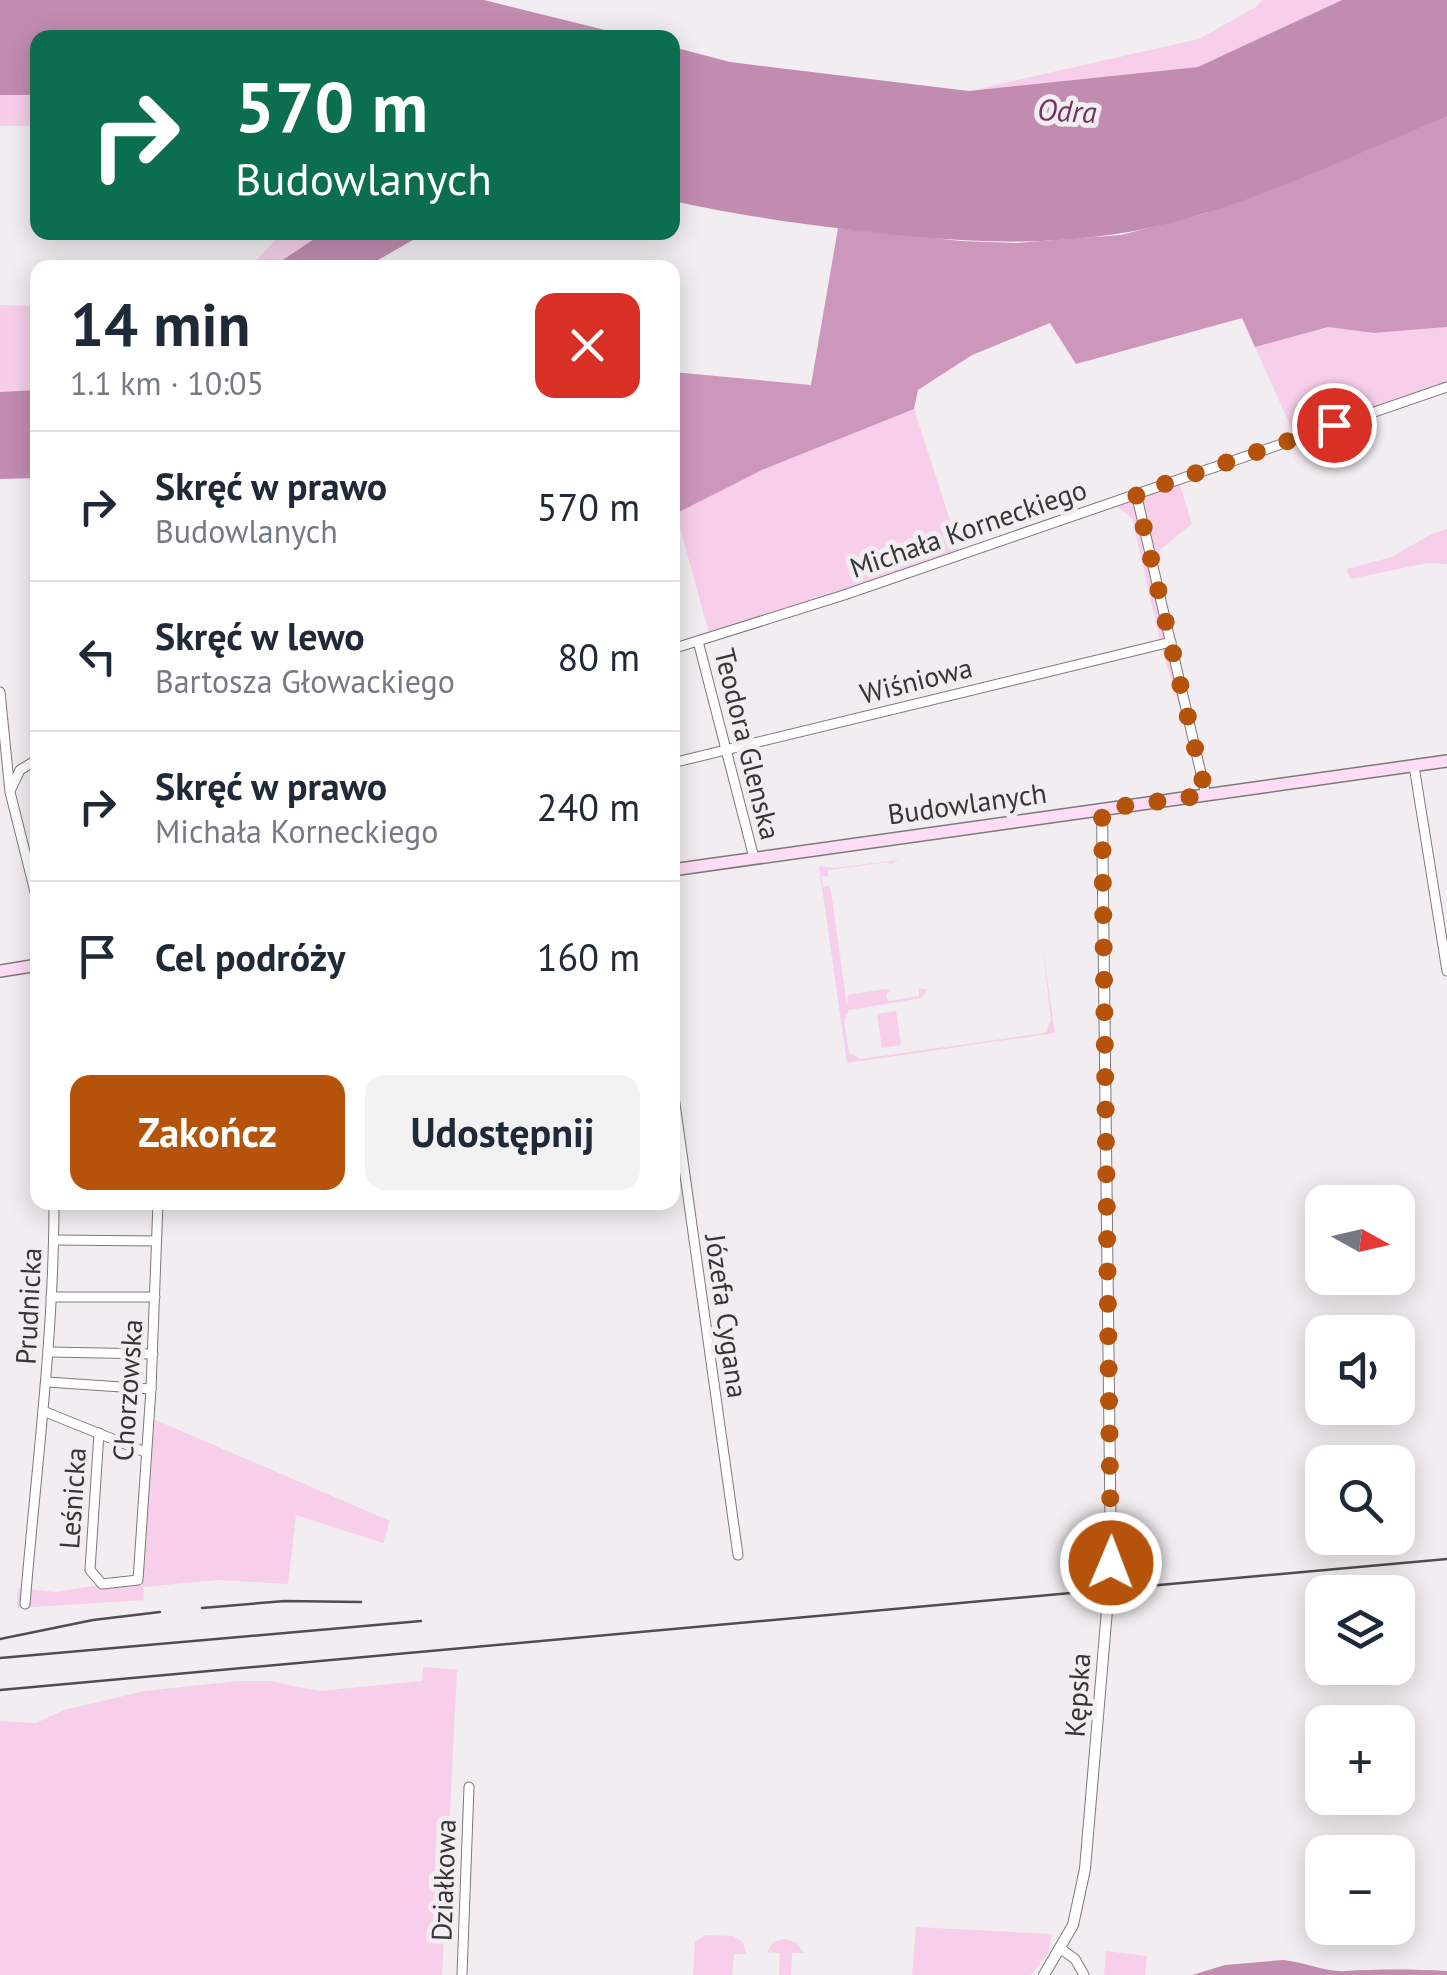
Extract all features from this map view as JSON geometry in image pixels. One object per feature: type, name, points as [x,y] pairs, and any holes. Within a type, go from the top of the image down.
[{"type":"main road","name":"Budowlanych","points":[[680,869],[1447,761]]},
{"type":"main road","points":[[0,970],[30,966]]},
{"type":"street","name":"Michała Korneckiego","points":[[680,646],[844,594],[1447,387]]},
{"type":"street","points":[[1136,494],[1206,795]]},
{"type":"street","name":"Teodora Glenska","points":[[698,640],[754,858]]},
{"type":"street","name":"Wiśniowa","points":[[680,761],[1171,642]]},
{"type":"street","points":[[0,692],[5,794],[30,877]]},
{"type":"street","points":[[5,794],[20,770],[30,764]]},
{"type":"street","points":[[1414,766],[1447,971]]},
{"type":"street","name":"Kępska","points":[[1044,1975],[1077,1914],[1086,1869],[1111,1563],[1102,809]]},
{"type":"street","name":"Józefa Cygana","points":[[680,1139],[738,1555]]},
{"type":"street","name":"Prudnicka","points":[[25,1604],[50,1352],[54,1210]]},
{"type":"street","name":"Chorzowska","points":[[138,1580],[153,1354],[158,1210]]},
{"type":"street","points":[[54,1240],[156,1241]]},
{"type":"street","points":[[52,1298],[156,1297]]},
{"type":"street","points":[[50,1352],[153,1354]]},
{"type":"street","points":[[47,1382],[151,1388]]},
{"type":"street","points":[[44,1410],[145,1452]]},
{"type":"street","name":"Leśnicka","points":[[99,1433],[90,1570],[102,1584],[138,1580]]},
{"type":"street","name":"Działkowa","points":[[462,1975],[468,1787]]},
{"type":"street","points":[[1061,1949],[1075,1958],[1084,1975]]},
{"type":"shaded area","points":[[1262,0],[1342,0],[1198,67],[969,91],[1199,39]]},
{"type":"shaded area","points":[[0,95],[30,95],[30,126],[0,126]]},
{"type":"shaded area","points":[[1447,117],[1447,327],[1374,333],[1328,327],[1255,347],[1242,318],[1076,364],[1050,323],[972,355],[918,390],[914,409],[762,470],[680,511],[680,373],[811,385],[838,228],[1016,243],[1121,235],[1203,214]]},
{"type":"shaded area","points":[[275,240],[312,240],[282,260],[257,260]]},
{"type":"shaded area","points":[[0,305],[30,306],[30,390],[0,392]]},
{"type":"shaded area","points":[[1328,327],[1374,333],[1447,327],[1447,387],[1296,438],[1255,347]]},
{"type":"shaded area","points":[[914,409],[961,554],[710,637],[680,528],[680,511],[762,470]]},
{"type":"shaded area","points":[[1178,479],[1192,524],[1151,557],[1206,795],[1161,645],[1132,518],[1111,502]]},
{"type":"shaded area","points":[[1447,529],[1447,564],[1427,563],[1350,579],[1347,569],[1392,557]]},
{"type":"shaded area","points":[[899,860],[828,870],[828,877],[822,876],[823,888],[829,885],[831,891],[847,1006],[848,995],[886,989],[890,991],[886,994],[888,1001],[919,996],[919,988],[927,990],[922,998],[849,1010],[844,1021],[849,1053],[861,1059],[1045,1033],[1051,1020],[1042,943],[1055,1033],[847,1063],[819,866],[834,868]]},
{"type":"shaded area","points":[[896,1011],[901,1045],[882,1048],[877,1014]]},
{"type":"shaded area","points":[[149,1417],[390,1521],[383,1543],[296,1515],[288,1584],[217,1580],[143,1587],[144,1600],[17,1608],[18,1588],[55,1592],[138,1579]]},
{"type":"shaded area","points":[[423,1667],[457,1670],[442,1975],[0,1975],[0,1721],[36,1723],[64,1710],[145,1691],[238,1681],[269,1681],[319,1691],[422,1681]]},
{"type":"shaded area","points":[[916,1927],[1052,1934],[1048,1953],[1031,1975],[912,1975]]},
{"type":"shaded area","points":[[705,1935],[733,1936],[743,1942],[746,1954],[734,1954],[732,1975],[693,1975],[695,1942]]},
{"type":"shaded area","points":[[785,1939],[797,1943],[804,1953],[792,1953],[791,1975],[779,1975],[780,1953],[767,1952],[773,1942]]},
{"type":"shaded area","points":[[1106,1951],[1147,1956],[1145,1975],[1104,1975]]},
{"type":"water","points":[[0,0],[484,0],[605,30],[30,30],[30,95],[0,95]]},
{"type":"water","name":"Odra","points":[[1342,0],[1447,0],[1447,117],[1275,188],[1170,223],[1131,232],[1052,241],[972,241],[807,224],[680,202],[680,49],[730,62],[969,91],[1198,67]]},
{"type":"water","points":[[312,240],[413,240],[378,260],[282,260]]},
{"type":"water","points":[[30,390],[30,478],[0,479],[0,392]]},
{"type":"water","points":[[1283,1960],[1339,1971],[1421,1970],[1447,1971],[1447,1975],[1192,1975],[1225,1965]]},
{"type":"railway","points":[[0,1690],[1447,1559]]},
{"type":"railway","points":[[202,1608],[285,1601],[361,1602]]},
{"type":"railway","points":[[0,1639],[93,1620],[160,1612]]},
{"type":"railway","points":[[0,1658],[421,1621]]},
{"type":"route","points":[[1111,1563],[1102,809],[1206,795],[1136,494],[1334,425]]}]
